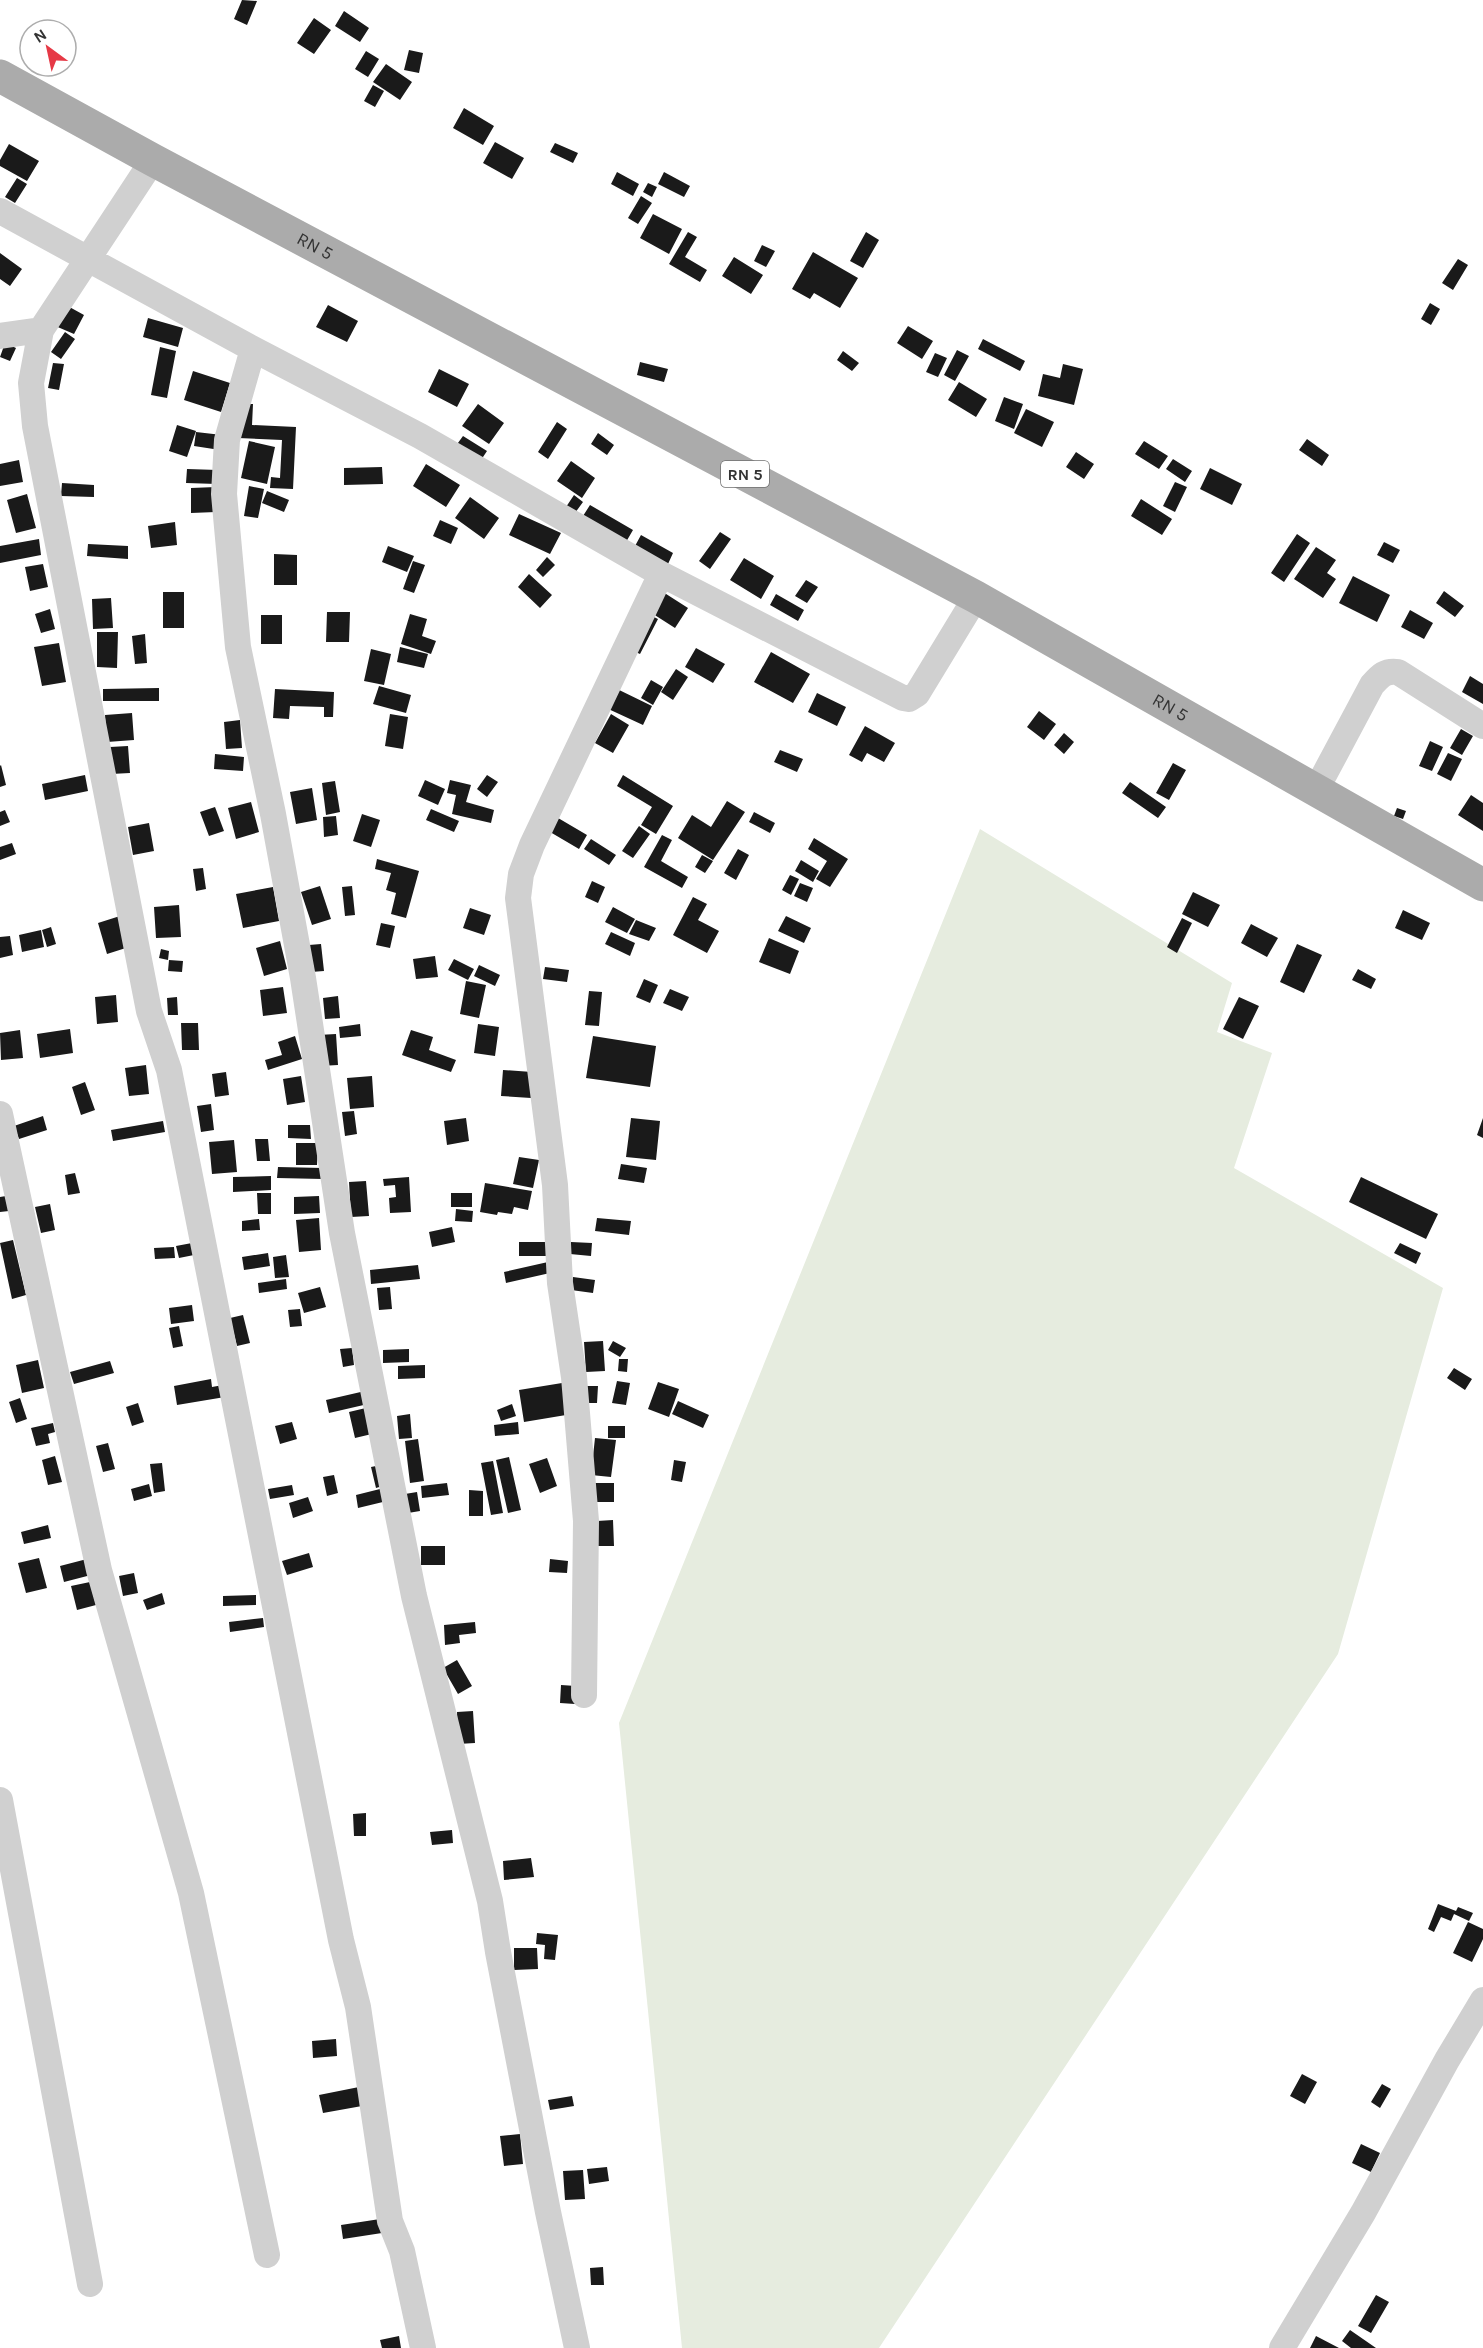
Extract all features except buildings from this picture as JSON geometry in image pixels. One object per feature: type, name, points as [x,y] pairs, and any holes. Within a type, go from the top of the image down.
[{"type":"main road","name":"RN 5","points":[[0,76],[153,160],[976,597],[1483,885]]},
{"type":"street","points":[[153,160],[41,330],[31,383],[35,426],[149,1011],[169,1070],[341,1940],[358,2007],[390,2221],[402,2251],[423,2348]]},
{"type":"street","points":[[0,211],[253,349],[420,436],[661,574],[903,698],[909,699],[917,694],[976,597]]},
{"type":"street","points":[[0,336],[41,330]]},
{"type":"street","points":[[253,349],[227,440],[225,483],[227,538],[238,647],[273,814],[303,978],[342,1233],[414,1596],[490,1901],[546,2201],[578,2348]]},
{"type":"street","points":[[584,1695],[586,1521],[574,1377],[560,1283],[555,1185],[518,898],[521,874],[532,845],[661,574]]},
{"type":"street","points":[[1316,790],[1372,685],[1380,675],[1389,670],[1398,672],[1483,726]]},
{"type":"street","points":[[0,1114],[99,1570],[191,1893],[267,2255]]},
{"type":"street","points":[[0,1800],[90,2284]]},
{"type":"street","points":[[1282,2348],[1363,2213],[1447,2060],[1483,2000]]},
{"type":"shaded area","points":[[980,829],[1232,983],[1217,1032],[1272,1053],[1234,1168],[1443,1288],[1338,1654],[879,2348],[682,2348],[619,1723]]}]
